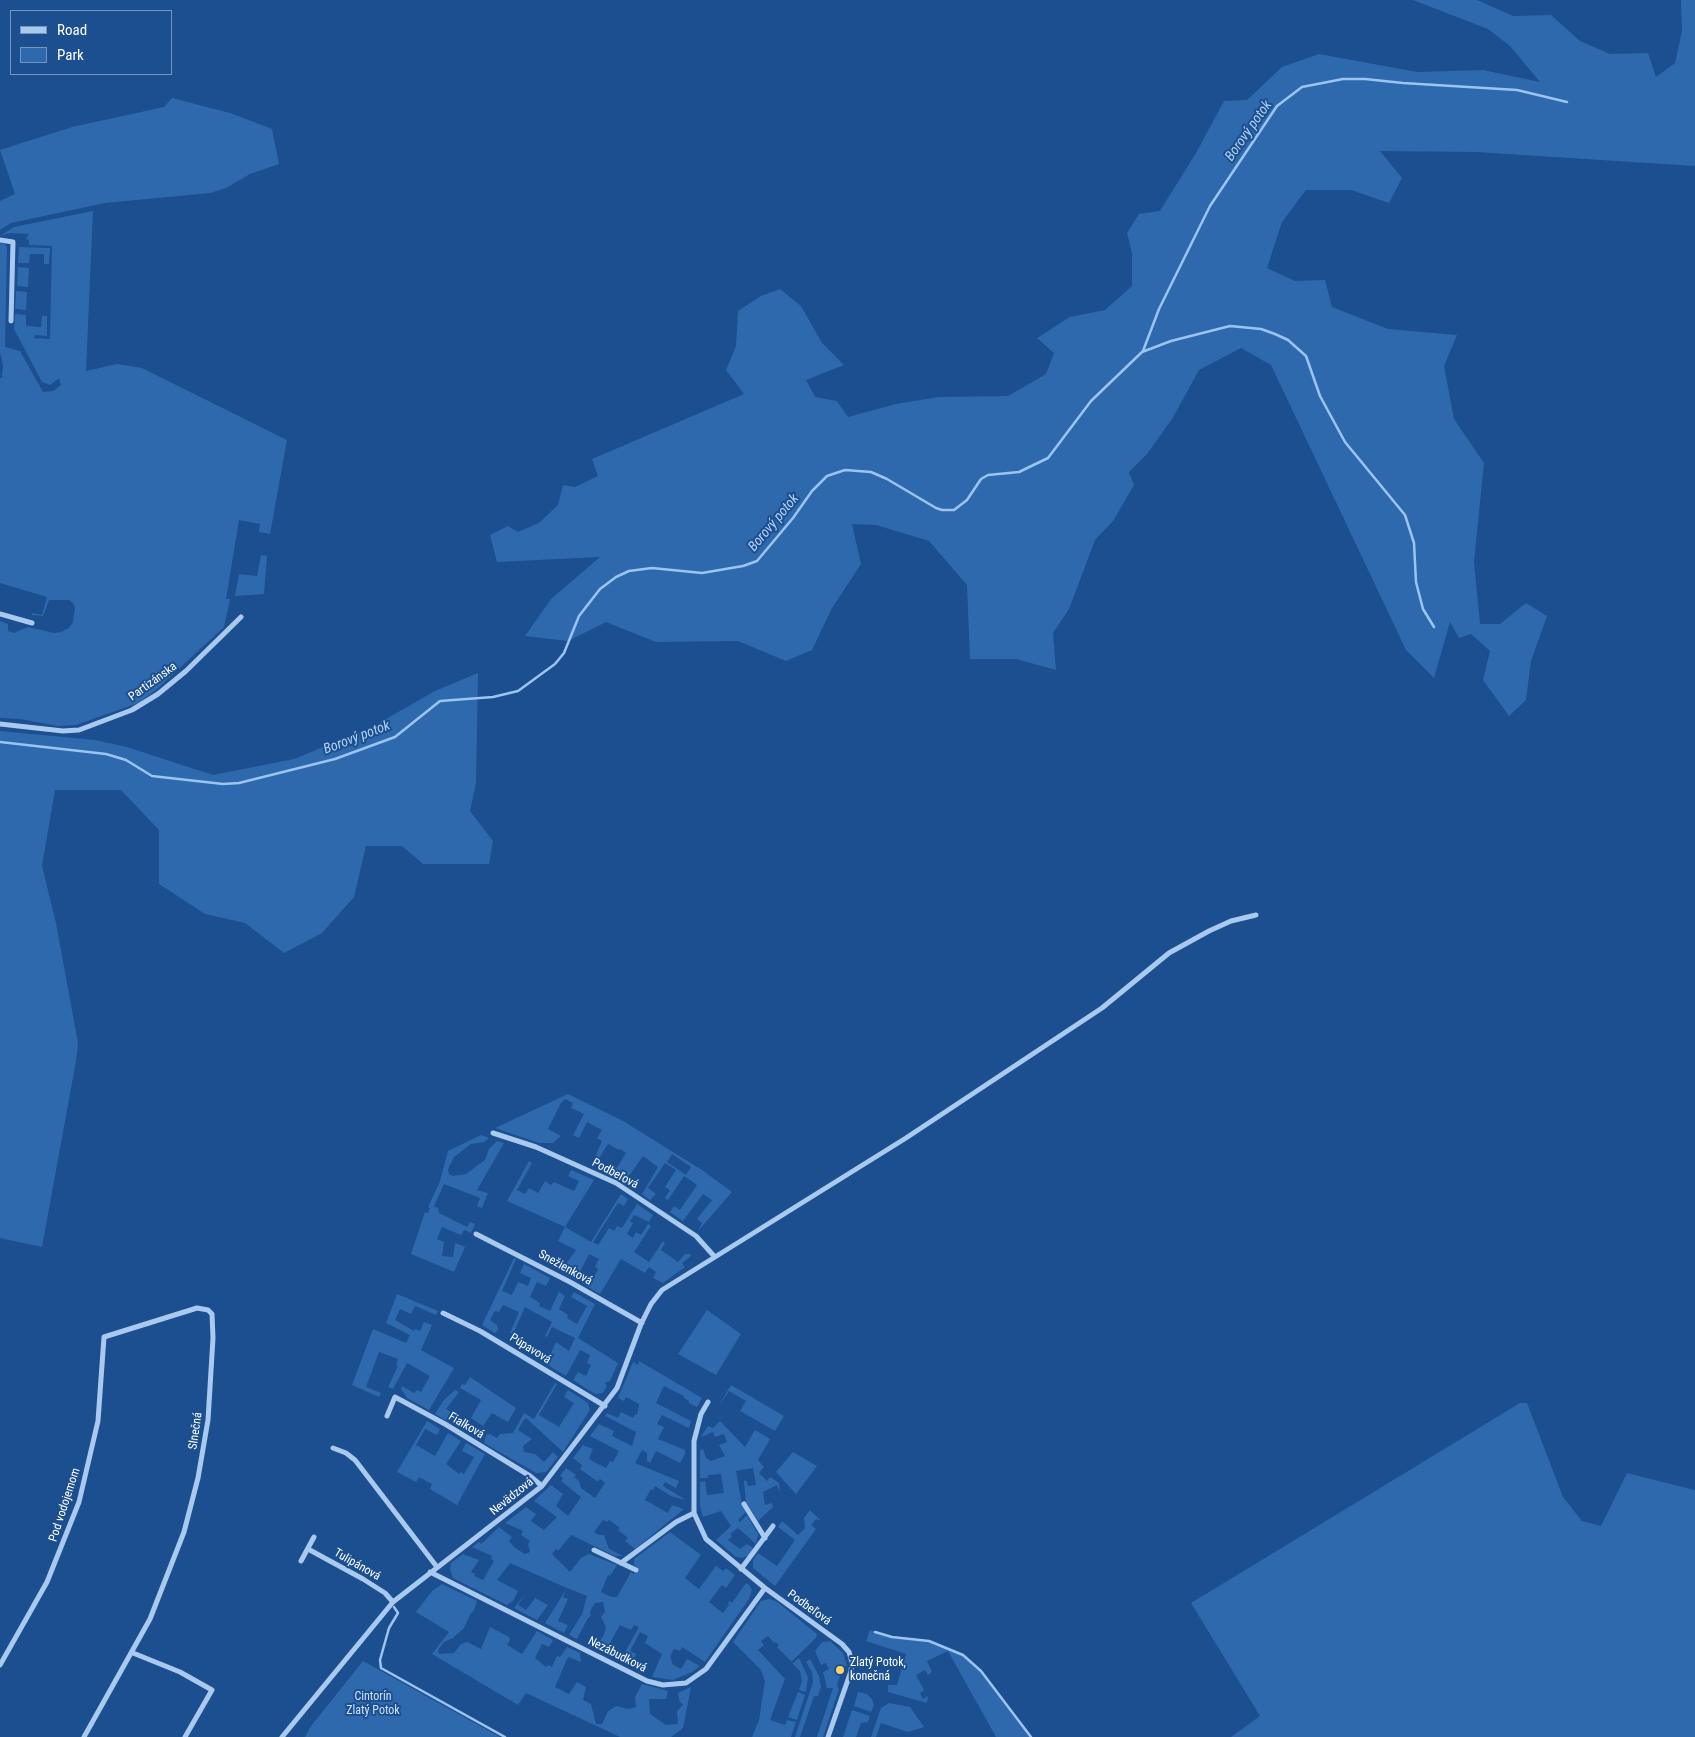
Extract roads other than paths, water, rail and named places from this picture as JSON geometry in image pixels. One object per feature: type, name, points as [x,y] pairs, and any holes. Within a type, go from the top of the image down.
[{"type":"street","points":[[0,240],[13,242],[11,321]]},
{"type":"street","points":[[0,614],[32,622]]},
{"type":"street","name":"Partizánska","points":[[0,724],[63,731],[79,730],[132,710],[158,694],[186,671],[241,617]]},
{"type":"street","name":"Nevädzová","points":[[282,1737],[393,1602],[542,1486],[617,1388],[642,1323],[651,1304],[662,1290],[906,1138],[1102,1008],[1169,953],[1209,930],[1231,921],[1256,915]]},
{"type":"street","name":"Podbeľová","points":[[493,1133],[536,1147],[616,1183],[696,1236],[714,1256]]},
{"type":"street","name":"Snežienková","points":[[476,1234],[538,1264],[642,1323]]},
{"type":"street","name":"Slnečná","points":[[84,1737],[133,1653],[171,1570],[194,1496],[204,1448],[211,1395],[212,1314],[204,1308],[197,1308],[104,1337]]},
{"type":"street","name":"Púpavová","points":[[443,1313],[480,1331],[605,1406]]},
{"type":"street","name":"Pod vodojemom","points":[[0,1664],[47,1582],[79,1502],[98,1421],[104,1337]]},
{"type":"street","name":"Fialková","points":[[387,1416],[395,1397],[445,1424],[530,1476],[542,1486]]},
{"type":"street","name":"Podbeľová","points":[[708,1402],[701,1414],[694,1441],[694,1513],[706,1539],[765,1588],[842,1644],[849,1652],[852,1662],[851,1671],[828,1737]]},
{"type":"street","points":[[332,1448],[346,1453],[355,1460],[437,1567]]},
{"type":"street","points":[[744,1504],[765,1538]]},
{"type":"street","points":[[621,1563],[676,1522],[694,1513]]},
{"type":"street","points":[[741,1569],[773,1526]]},
{"type":"street","points":[[301,1561],[314,1537]]},
{"type":"street","name":"Tulipánová","points":[[308,1549],[363,1579],[385,1593],[393,1602]]},
{"type":"street","points":[[594,1550],[636,1570]]},
{"type":"street","name":"Nezábudková","points":[[430,1572],[647,1681],[663,1685],[686,1683],[706,1669],[765,1588]]},
{"type":"street","points":[[133,1653],[180,1672],[212,1690],[185,1737]]},
{"type":"waterway","name":"Borový potok","points":[[1143,351],[1159,309],[1210,206],[1277,106],[1302,87],[1343,79],[1365,79],[1517,90],[1567,102]]},
{"type":"waterway","name":"Borový potok","points":[[0,742],[106,754],[126,760],[152,776],[223,784],[239,783],[335,759],[395,737],[440,701],[493,697],[518,691],[555,664],[564,653],[579,616],[600,589],[616,577],[629,571],[652,568],[702,573],[743,566],[757,561],[793,518],[812,491],[827,476],[845,470],[871,472],[887,479],[936,508],[954,510],[967,500],[981,479],[988,475],[1019,472],[1048,458],[1091,401],[1142,352],[1171,341],[1230,326],[1261,329],[1275,334],[1288,340],[1306,356],[1320,396],[1345,442],[1405,515],[1414,543],[1416,582],[1423,609],[1434,627]]},
{"type":"waterway","points":[[394,1607],[398,1613],[389,1628],[380,1660],[381,1668],[505,1737]]},
{"type":"waterway","points":[[875,1632],[892,1637],[929,1641],[963,1655],[981,1671],[1031,1737]]},
{"type":"place","name":"Zlatý Potok, konečná","points":[[840,1670]]},
{"type":"park label","name":"Cintorín Zlatý Potok","points":[[373,1704]]}]
